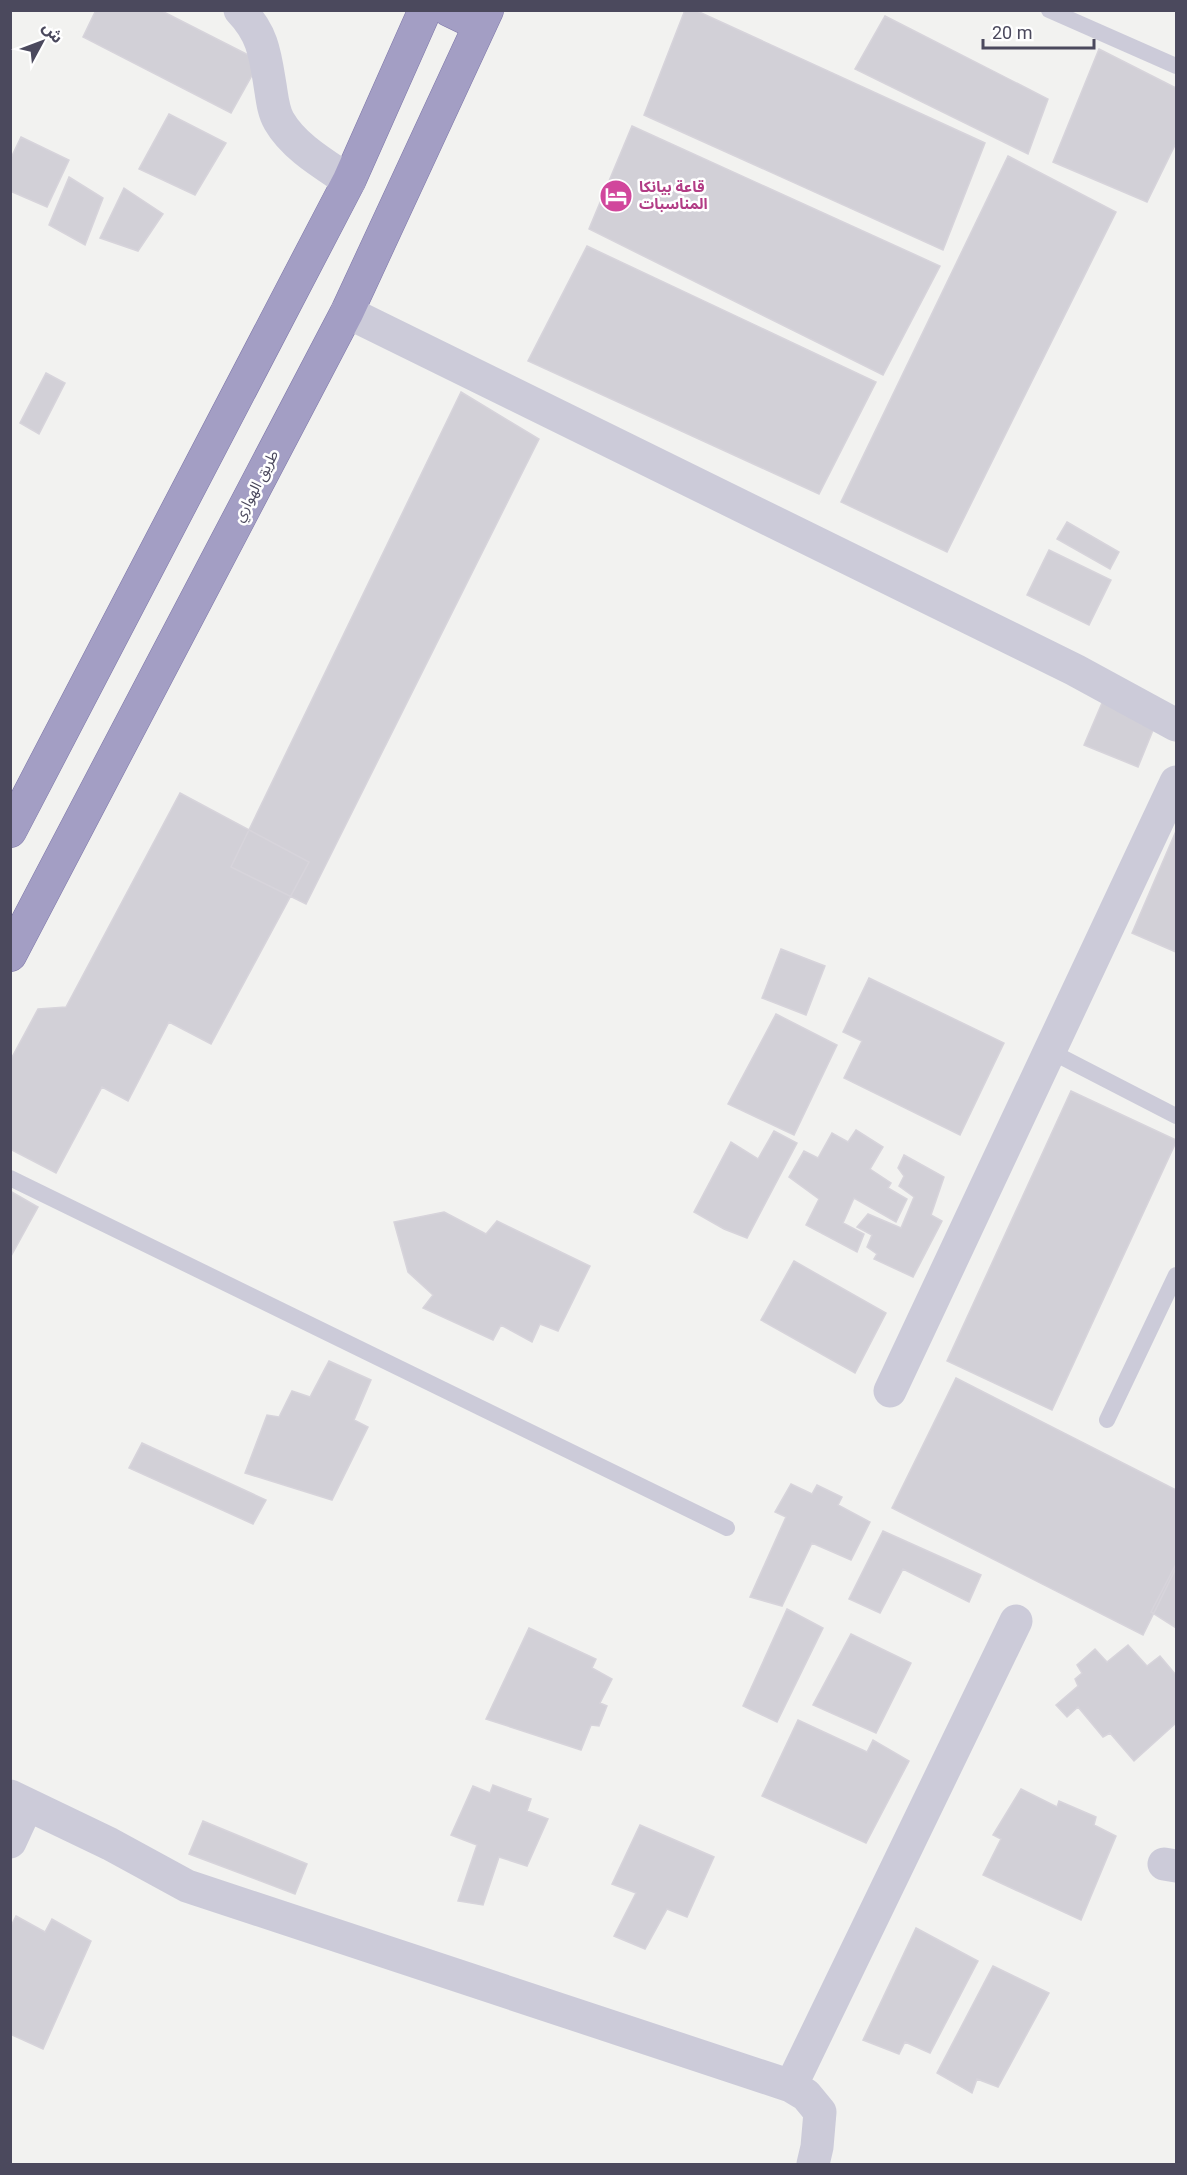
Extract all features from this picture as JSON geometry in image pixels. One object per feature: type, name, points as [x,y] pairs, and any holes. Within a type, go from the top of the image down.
[{"type":"highway","points":[[10,831],[348,181],[424,10]]},
{"type":"highway","points":[[449,10],[484,18]]},
{"type":"highway","name":"طريق الهواري","points":[[10,955],[347,312],[484,18]]},
{"type":"street","points":[[240,10],[252,23],[261,39],[272,101],[278,119],[288,135],[348,181]]},
{"type":"street","points":[[347,312],[1075,670],[1176,725]]},
{"type":"street","points":[[890,1390],[1176,782]]},
{"type":"street","points":[[791,2086],[1016,1621]]},
{"type":"street","points":[[10,1842],[19,1800],[110,1844],[187,1886],[791,2086],[806,2095],[820,2112],[813,2164]]},
{"type":"lane","points":[[1049,10],[1176,66]]},
{"type":"lane","points":[[1050,1051],[1176,1116]]},
{"type":"lane","points":[[10,1178],[727,1528]]},
{"type":"lane","points":[[1107,1420],[1176,1275]]},
{"type":"building","points":[[96,10],[160,10],[260,61],[231,113],[83,37]]},
{"type":"building","points":[[685,10],[695,10],[985,143],[943,250],[644,115]]},
{"type":"building","points":[[885,16],[1048,99],[1028,154],[855,69]]},
{"type":"building","points":[[1099,49],[1176,88],[1176,143],[1147,202],[1053,162]]},
{"type":"building","points":[[169,114],[226,143],[195,195],[139,169]]},
{"type":"building","points":[[632,126],[940,266],[883,375],[589,229]]},
{"type":"building","points":[[21,137],[69,160],[47,207],[10,191],[10,160]]},
{"type":"building","points":[[1008,156],[1116,212],[947,552],[841,502]]},
{"type":"building","points":[[69,177],[103,198],[85,245],[49,225]]},
{"type":"building","points":[[124,188],[163,214],[138,251],[100,238]]},
{"type":"building","points":[[587,246],[876,382],[819,494],[528,361]]},
{"type":"building","points":[[46,373],[65,383],[39,434],[20,423]]},
{"type":"building","points":[[461,392],[539,439],[306,904],[231,867]]},
{"type":"building","points":[[1067,522],[1119,552],[1110,569],[1057,539]]},
{"type":"building","points":[[1049,550],[1111,580],[1089,625],[1027,595]]},
{"type":"building","points":[[1105,696],[1158,718],[1138,767],[1084,745]]},
{"type":"building","points":[[180,793],[309,862],[211,1044],[169,1022],[128,1101],[102,1087],[56,1173],[10,1149],[10,1061],[38,1009],[66,1007]]},
{"type":"building","points":[[1176,831],[1176,952],[1132,933]]},
{"type":"building","points":[[781,949],[825,966],[806,1015],[762,998]]},
{"type":"building","points":[[869,978],[1004,1043],[960,1135],[844,1078],[862,1041],[843,1032]]},
{"type":"building","points":[[776,1014],[837,1045],[794,1135],[728,1104]]},
{"type":"building","points":[[1071,1091],[1176,1142],[1052,1410],[947,1361]]},
{"type":"building","points":[[856,1130],[883,1147],[870,1169],[891,1183],[888,1188],[907,1199],[896,1222],[854,1198],[843,1223],[864,1234],[857,1252],[806,1225],[819,1199],[789,1177],[804,1151],[818,1158],[832,1133],[848,1142]]},
{"type":"building","points":[[774,1131],[797,1143],[747,1238],[724,1229],[694,1212],[731,1142],[758,1159]]},
{"type":"building","points":[[904,1155],[944,1177],[931,1215],[942,1221],[913,1277],[874,1259],[877,1254],[867,1247],[872,1235],[857,1227],[868,1214],[901,1228],[914,1197],[899,1186],[904,1176],[898,1168]]},
{"type":"building","points":[[10,1191],[38,1207],[10,1258]]},
{"type":"building","points":[[444,1212],[486,1234],[497,1221],[590,1266],[558,1331],[540,1324],[532,1342],[501,1325],[493,1340],[423,1308],[433,1295],[408,1272],[394,1222]]},
{"type":"building","points":[[794,1261],[886,1313],[855,1373],[761,1320]]},
{"type":"building","points":[[329,1361],[371,1380],[354,1420],[368,1427],[332,1500],[245,1473],[267,1415],[279,1417],[292,1391],[310,1397]]},
{"type":"building","points":[[956,1378],[1176,1490],[1176,1568],[1143,1635],[892,1508]]},
{"type":"building","points":[[142,1443],[266,1500],[253,1524],[129,1468]]},
{"type":"building","points":[[791,1484],[812,1494],[817,1485],[842,1497],[838,1505],[870,1522],[851,1560],[812,1543],[782,1606],[750,1597],[786,1517],[775,1512]]},
{"type":"building","points":[[883,1531],[981,1575],[969,1602],[903,1569],[880,1613],[849,1599]]},
{"type":"building","points":[[1176,1564],[1176,1628],[1151,1612]]},
{"type":"building","points":[[787,1609],[823,1628],[777,1722],[743,1706]]},
{"type":"building","points":[[529,1628],[596,1659],[592,1668],[612,1679],[600,1703],[607,1706],[599,1726],[591,1725],[581,1750],[486,1719]]},
{"type":"building","points":[[851,1634],[911,1663],[876,1733],[813,1705]]},
{"type":"building","points":[[1128,1645],[1147,1666],[1160,1656],[1176,1675],[1176,1723],[1134,1761],[1110,1733],[1103,1737],[1078,1707],[1067,1717],[1056,1705],[1078,1686],[1075,1679],[1082,1673],[1077,1665],[1095,1649],[1107,1662]]},
{"type":"building","points":[[798,1720],[867,1752],[873,1740],[909,1761],[866,1843],[762,1796]]},
{"type":"building","points":[[493,1785],[531,1799],[527,1811],[548,1819],[527,1866],[499,1857],[483,1905],[458,1901],[477,1845],[451,1835],[473,1786],[490,1793]]},
{"type":"building","points":[[1021,1789],[1057,1807],[1059,1801],[1096,1817],[1094,1825],[1116,1836],[1081,1920],[983,1875],[1001,1839],[993,1835]]},
{"type":"building","points":[[203,1821],[307,1864],[295,1894],[189,1854]]},
{"type":"building","points":[[640,1825],[714,1857],[687,1917],[667,1909],[645,1949],[614,1936],[636,1893],[612,1884]]},
{"type":"building","points":[[16,1916],[45,1932],[52,1919],[91,1941],[43,2049],[10,2034],[10,1928]]},
{"type":"building","points":[[916,1928],[978,1961],[930,2053],[905,2042],[899,2054],[863,2040]]},
{"type":"building","points":[[993,1966],[1049,1993],[998,2087],[977,2079],[972,2093],[937,2073]]},
{"type":"place","name":"قاعة بيانكا المناسبات","points":[[616,196]]}]
